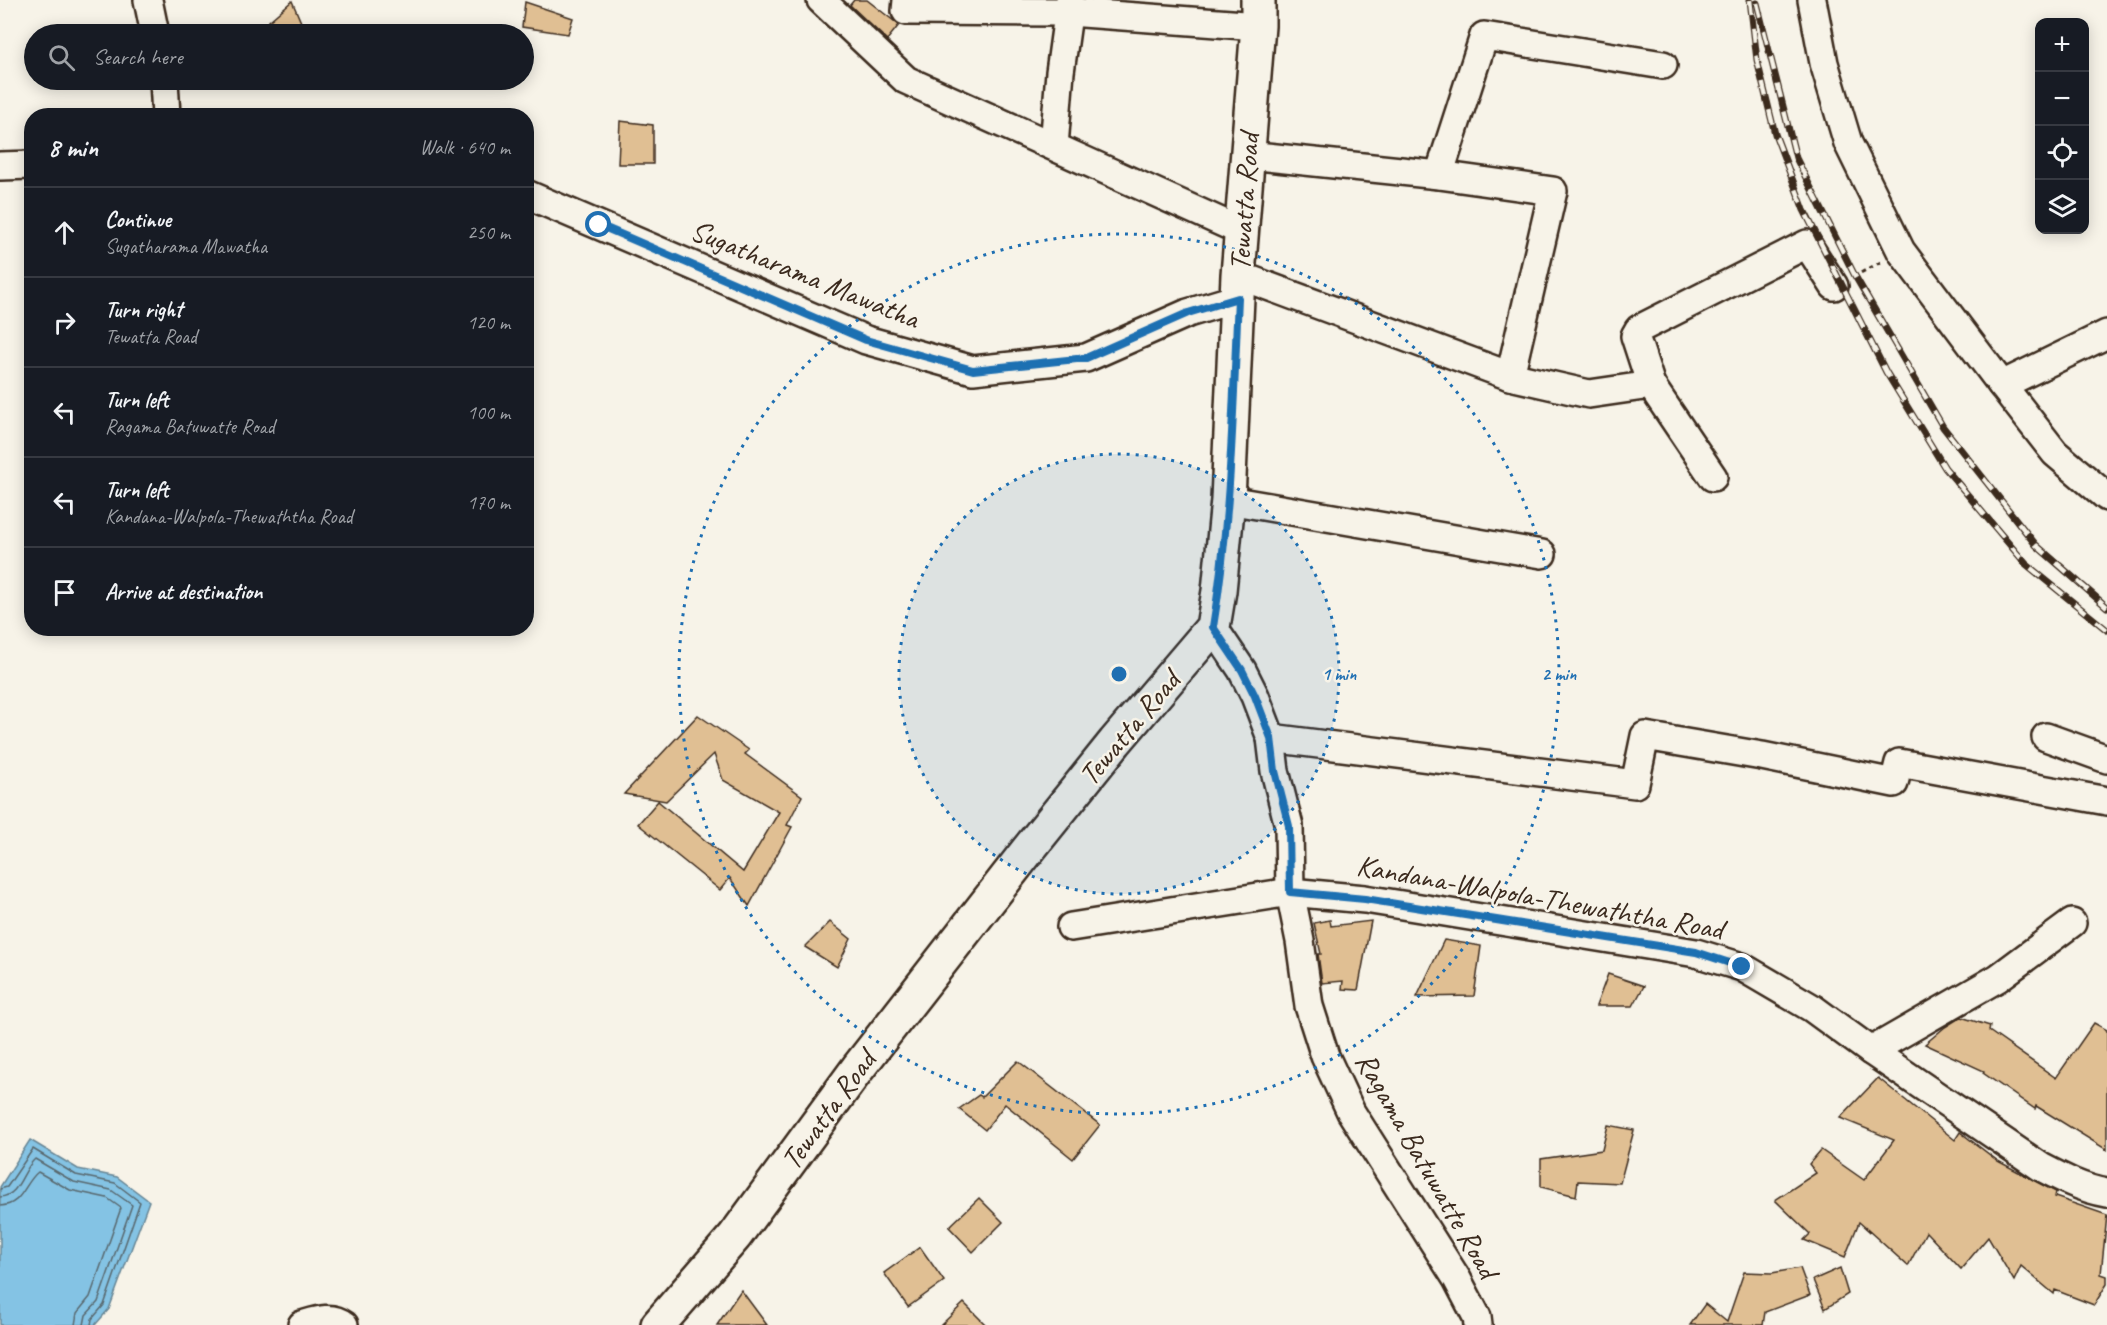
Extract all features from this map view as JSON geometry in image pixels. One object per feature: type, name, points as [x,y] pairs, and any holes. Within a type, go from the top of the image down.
[{"type":"main road","name":"Tewatta Road","points":[[658,1325],[735,1236],[858,1068],[1028,850],[1115,742],[1213,627],[1228,500],[1241,231],[1258,13]]},
{"type":"street","points":[[148,0],[153,24]]},
{"type":"street","points":[[821,0],[906,80],[1241,231]]},
{"type":"street","points":[[907,0],[906,11],[1000,6],[1070,6],[1258,13]]},
{"type":"street","points":[[1812,0],[1824,63],[1848,143],[1901,251],[2055,453],[2107,497]]},
{"type":"street","points":[[1054,146],[1060,72],[1070,6]]},
{"type":"street","points":[[1439,175],[1484,36],[1663,65]]},
{"type":"street","points":[[165,90],[166,108]]},
{"type":"street","points":[[1248,155],[1439,175],[1553,191],[1510,376]]},
{"type":"street","points":[[0,166],[24,165]]},
{"type":"street","name":"Sugatharama Mawatha","points":[[534,197],[866,340],[973,370],[1086,358],[1188,313],[1238,287]]},
{"type":"street","points":[[1713,477],[1651,385],[1635,336],[1639,329],[1807,244],[1834,286]]},
{"type":"street","points":[[1238,287],[1510,376],[1589,394],[1651,385]]},
{"type":"street","points":[[2002,385],[2107,334]]},
{"type":"street","points":[[1228,500],[1542,554]]},
{"type":"street","name":"Ragama Batuwatte Road","points":[[1213,627],[1242,670],[1271,738],[1275,771],[1289,826],[1290,892],[1300,940],[1309,1006],[1325,1056],[1351,1112],[1457,1280],[1477,1317],[1478,1325]]},
{"type":"street","points":[[1271,738],[1635,784],[1645,736],[1762,756],[1894,783],[1899,763],[2107,801]]},
{"type":"street","points":[[2046,737],[2107,759]]},
{"type":"street","name":"Kandana-Walpola-Thewaththa Road","points":[[1071,927],[1290,892],[1365,899],[1696,952],[1742,967],[1812,1008],[1871,1052],[2041,1167],[2067,1181],[2107,1193]]},
{"type":"street","points":[[1871,1052],[1998,978],[2072,923]]},
{"type":"street","points":[[302,1325],[321,1319],[338,1321],[344,1325]]},
{"type":"path","points":[[1834,286],[1901,251]]},
{"type":"water","points":[[30,1140],[78,1169],[117,1177],[149,1201],[109,1309],[95,1325],[0,1325],[0,1187]]},
{"type":"building","points":[[854,0],[867,0],[899,25],[887,40],[850,5]]},
{"type":"building","points":[[292,1],[302,24],[266,24]]},
{"type":"building","points":[[525,2],[573,18],[568,34],[534,29],[534,24],[522,24]]},
{"type":"building","points":[[620,121],[653,125],[653,164],[618,164]]},
{"type":"building","points":[[698,715],[749,750],[745,754],[802,796],[787,825],[792,827],[749,906],[730,878],[720,890],[638,824],[658,801],[743,872],[779,812],[723,780],[714,754],[666,801],[624,794]]},
{"type":"building","points":[[1330,920],[1331,926],[1371,921],[1358,990],[1342,989],[1343,981],[1322,983],[1318,954],[1321,954],[1314,923]]},
{"type":"building","points":[[830,922],[851,939],[837,967],[805,947]]},
{"type":"building","points":[[1444,940],[1481,946],[1474,996],[1417,997]]},
{"type":"building","points":[[1608,974],[1644,986],[1633,1006],[1596,1006]]},
{"type":"building","points":[[1961,1017],[1990,1026],[1989,1031],[2056,1078],[2094,1023],[2107,1030],[2107,1150],[2036,1106],[2035,1109],[1983,1073],[1984,1071],[1925,1044]]},
{"type":"building","points":[[1018,1061],[1100,1125],[1073,1159],[1005,1104],[985,1130],[959,1109],[979,1095],[982,1097]]},
{"type":"building","points":[[1878,1078],[1955,1140],[1960,1132],[1998,1161],[2056,1192],[2055,1197],[2107,1215],[2101,1274],[2107,1276],[2107,1284],[2094,1305],[2055,1290],[2054,1294],[2021,1266],[2014,1281],[1988,1237],[1961,1269],[1926,1232],[1908,1266],[1859,1222],[1845,1257],[1804,1240],[1810,1234],[1775,1200],[1816,1173],[1809,1164],[1821,1150],[1864,1180],[1894,1140],[1840,1118]]},
{"type":"building","points":[[1608,1125],[1634,1130],[1620,1183],[1578,1181],[1576,1196],[1541,1187],[1541,1159],[1602,1150]]},
{"type":"building","points":[[979,1198],[1003,1222],[973,1252],[949,1227]]},
{"type":"building","points":[[920,1247],[944,1281],[908,1307],[884,1273]]},
{"type":"building","points":[[1800,1268],[1810,1295],[1765,1312],[1763,1325],[1690,1325],[1705,1304],[1727,1322],[1744,1272],[1772,1273]]},
{"type":"building","points":[[1840,1268],[1848,1294],[1825,1309],[1813,1280]]},
{"type":"building","points":[[741,1290],[767,1325],[717,1325]]},
{"type":"building","points":[[964,1303],[986,1325],[941,1325]]},
{"type":"railway","points":[[1750,0],[1757,60],[1775,134],[1804,210],[1886,372],[1945,468],[2026,564],[2107,630]]},
{"type":"railway","points":[[1757,3],[1796,158],[1855,276],[1943,427],[2036,545],[2107,607]]},
{"type":"route","points":[[599,225],[866,340],[973,370],[1086,358],[1188,313],[1238,298],[1228,500],[1213,627],[1242,670],[1271,738],[1275,771],[1289,826],[1290,892],[1365,899],[1696,952],[1742,967]]}]
